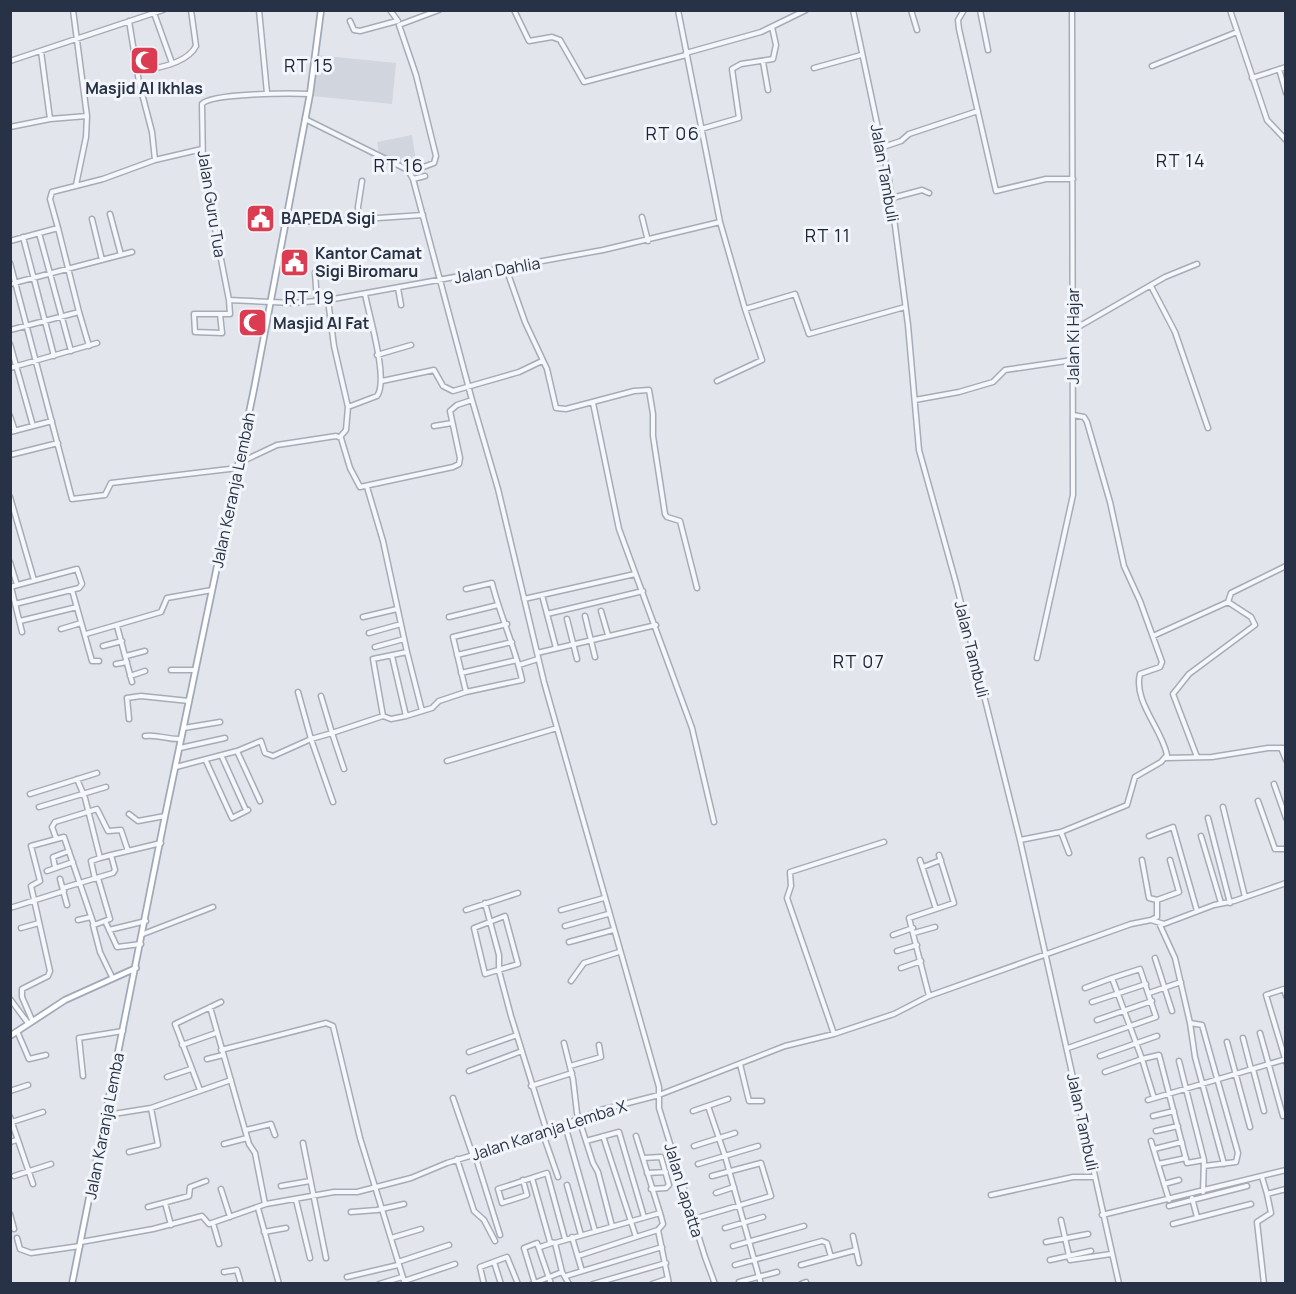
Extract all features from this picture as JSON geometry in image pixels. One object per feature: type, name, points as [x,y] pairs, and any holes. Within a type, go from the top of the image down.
[{"type":"main road","name":"Jalan Keranja Lembah","points":[[136,968],[271,301],[310,94],[319,10]]},
{"type":"main road","points":[[10,1036],[65,1000],[136,968]]},
{"type":"main road","name":"Jalan Karanja Lemba","points":[[72,1284],[136,968]]},
{"type":"main road","points":[[123,973],[133,981]]},
{"type":"street","points":[[73,10],[87,116],[86,136],[76,185]]},
{"type":"street","points":[[10,61],[163,10]]},
{"type":"street","points":[[136,71],[172,63],[196,49],[191,10]]},
{"type":"street","points":[[259,10],[267,93]]},
{"type":"street","points":[[305,119],[410,172],[434,163],[436,156],[416,75],[398,23],[390,10]]},
{"type":"street","points":[[350,21],[354,30],[360,31],[398,23],[440,10]]},
{"type":"street","points":[[514,10],[529,41],[555,37],[570,54],[582,81],[603,79],[772,27],[795,13],[806,10]]},
{"type":"street","points":[[678,10],[720,222],[762,360],[717,381]]},
{"type":"street","name":"Jalan Tambuli","points":[[854,10],[861,55],[883,147],[892,198],[919,450],[928,490],[956,583],[1020,840],[1119,1284]]},
{"type":"street","points":[[911,10],[917,30]]},
{"type":"street","points":[[971,10],[964,11],[958,23],[997,192],[1046,179],[1073,179]]},
{"type":"street","points":[[980,10],[988,50]]},
{"type":"street","name":"Jalan Ki Hajar","points":[[1038,658],[1071,510],[1073,415],[1072,10]]},
{"type":"street","points":[[1230,10],[1269,123],[1286,140]]},
{"type":"street","points":[[154,13],[172,63]]},
{"type":"street","points":[[129,21],[136,71],[152,127],[155,160]]},
{"type":"street","points":[[701,129],[739,119],[732,69],[741,64],[771,61],[775,56],[772,27]]},
{"type":"street","points":[[1152,66],[1237,32]]},
{"type":"street","points":[[41,51],[50,119]]},
{"type":"street","points":[[814,68],[861,55]]},
{"type":"street","points":[[763,62],[768,90]]},
{"type":"street","points":[[1252,78],[1286,67]]},
{"type":"street","points":[[1279,69],[1286,93]]},
{"type":"street","name":"Jalan Guru Tua","points":[[229,300],[207,190],[202,149],[201,107],[203,101],[267,93],[310,94]]},
{"type":"street","points":[[883,147],[901,141],[909,134],[978,111]]},
{"type":"street","points":[[10,127],[50,119],[87,116]]},
{"type":"street","points":[[89,346],[50,195],[155,160],[202,149]]},
{"type":"street","name":"Jalan Lapatta","points":[[410,172],[501,498],[538,660],[660,1095],[659,1108],[715,1284]]},
{"type":"street","points":[[413,179],[425,176]]},
{"type":"street","points":[[359,219],[358,207],[362,181]]},
{"type":"street","points":[[892,198],[923,190],[929,193]]},
{"type":"street","points":[[110,214],[121,255]]},
{"type":"street","points":[[286,220],[318,222],[423,215]]},
{"type":"street","points":[[642,217],[648,241]]},
{"type":"street","points":[[92,219],[102,260]]},
{"type":"street","name":"Jalan Dahlia","points":[[271,301],[317,301],[365,294],[648,241],[720,222]]},
{"type":"street","points":[[10,241],[58,228]]},
{"type":"street","points":[[39,233],[71,351]]},
{"type":"street","points":[[23,237],[54,356]]},
{"type":"street","points":[[13,284],[132,252]]},
{"type":"street","points":[[10,262],[13,284],[37,361],[71,496],[75,500],[105,495],[111,483],[239,465],[277,445],[340,437],[346,430],[348,407],[334,346],[328,300]]},
{"type":"street","points":[[1073,330],[1183,268],[1197,264]]},
{"type":"street","points":[[506,268],[547,369],[556,408],[562,410],[634,391],[649,390],[653,414],[653,436],[665,514],[668,518],[680,521],[697,588]]},
{"type":"street","points":[[315,273],[317,301]]},
{"type":"street","points":[[1151,286],[1175,332],[1208,429]]},
{"type":"street","points":[[398,288],[402,305]]},
{"type":"street","points":[[348,407],[377,396],[382,381],[365,294]]},
{"type":"street","points":[[745,309],[795,294],[809,334],[905,307]]},
{"type":"street","points":[[220,314],[222,333],[195,332],[194,314],[220,314],[230,314],[229,300],[271,301]]},
{"type":"street","points":[[10,330],[79,312]]},
{"type":"street","points":[[10,344],[33,426]]},
{"type":"street","points":[[10,368],[97,344]]},
{"type":"street","points":[[377,355],[411,345]]},
{"type":"street","points":[[915,400],[988,384],[1005,370],[1073,360]]},
{"type":"street","points":[[382,381],[431,370],[435,371],[443,386],[449,391],[519,372],[542,361]]},
{"type":"street","points":[[340,437],[356,484],[367,487],[414,473],[457,465],[460,458],[451,409],[472,400]]},
{"type":"street","points":[[593,403],[619,529],[692,728],[714,822]]},
{"type":"street","points":[[1073,415],[1084,417],[1087,422],[1110,502],[1124,566],[1162,664],[1140,674],[1139,679],[1145,705],[1167,753],[1165,758]]},
{"type":"street","points":[[10,416],[13,432],[52,421]]},
{"type":"street","points":[[434,426],[452,423]]},
{"type":"street","points":[[10,455],[57,443]]},
{"type":"street","points":[[367,487],[422,711]]},
{"type":"street","points":[[10,497],[34,580]]},
{"type":"street","points":[[10,522],[16,520]]},
{"type":"street","points":[[10,562],[17,585]]},
{"type":"street","points":[[1153,636],[1228,602],[1231,593],[1286,566]]},
{"type":"street","points":[[15,604],[72,590],[82,585],[76,569],[11,587],[15,604],[20,621],[22,632]]},
{"type":"street","points":[[524,599],[635,574]]},
{"type":"street","points":[[176,767],[222,757],[261,741],[265,753],[273,756],[311,739],[383,716],[391,719],[406,716],[432,708],[439,700],[522,680],[507,624],[498,605],[492,583],[466,589]]},
{"type":"street","points":[[72,590],[92,661],[99,661]]},
{"type":"street","points":[[86,634],[161,612],[165,609],[165,599],[212,590]]},
{"type":"street","points":[[547,614],[642,591]]},
{"type":"street","points":[[542,595],[556,648]]},
{"type":"street","points":[[1197,757],[1173,694],[1189,674],[1255,625],[1244,611],[1228,602]]},
{"type":"street","points":[[449,617],[498,605]]},
{"type":"street","points":[[20,621],[76,607]]},
{"type":"street","points":[[363,617],[397,608]]},
{"type":"street","points":[[602,611],[608,635]]},
{"type":"street","points":[[585,616],[595,657]]},
{"type":"street","points":[[567,619],[577,659]]},
{"type":"street","points":[[61,629],[81,623]]},
{"type":"street","points":[[369,633],[401,624]]},
{"type":"street","points":[[466,692],[453,637],[507,624]]},
{"type":"street","points":[[537,653],[656,625]]},
{"type":"street","points":[[117,626],[132,682]]},
{"type":"street","points":[[375,647],[404,639]]},
{"type":"street","points":[[103,646],[122,641]]},
{"type":"street","points":[[457,655],[512,642]]},
{"type":"street","points":[[116,664],[145,651]]},
{"type":"street","points":[[383,716],[373,659],[407,652]]},
{"type":"street","points":[[392,656],[406,716]]},
{"type":"street","points":[[461,673],[538,660]]},
{"type":"street","points":[[171,670],[195,670]]},
{"type":"street","points":[[130,676],[145,671]]},
{"type":"street","points":[[298,692],[311,739],[333,802]]},
{"type":"street","points":[[129,719],[127,698],[141,696],[189,701]]},
{"type":"street","points":[[321,696],[344,769]]},
{"type":"street","points":[[184,728],[220,722]]},
{"type":"street","points":[[447,761],[557,728]]},
{"type":"street","points":[[145,736],[156,735],[167,740],[182,739]]},
{"type":"street","points":[[180,748],[225,738]]},
{"type":"street","points":[[1020,840],[1061,832],[1128,805],[1135,777],[1165,758],[1283,748],[1286,760]]},
{"type":"street","points":[[237,751],[260,801]]},
{"type":"street","points":[[206,761],[232,818],[246,809],[222,757]]},
{"type":"street","points":[[30,794],[97,773]]},
{"type":"street","points":[[76,779],[88,811],[100,858]]},
{"type":"street","points":[[1274,784],[1286,818]]},
{"type":"street","points":[[39,807],[106,788]]},
{"type":"street","points":[[1258,801],[1275,849],[1286,849]]},
{"type":"street","points":[[1223,807],[1245,897]]},
{"type":"street","points":[[56,838],[52,827],[54,822],[88,811],[100,810],[109,832],[121,830],[128,850]]},
{"type":"street","points":[[129,814],[138,821],[165,816]]},
{"type":"street","points":[[1208,818],[1230,903]]},
{"type":"street","points":[[1149,836],[1173,827],[1197,911]]},
{"type":"street","points":[[1061,832],[1069,853]]},
{"type":"street","points":[[1201,836],[1221,903]]},
{"type":"street","points":[[30,1022],[22,997],[22,989],[50,973],[31,886],[40,881],[31,846],[64,837],[81,883],[100,952],[112,977]]},
{"type":"street","points":[[93,925],[106,922],[110,918],[91,861],[162,842]]},
{"type":"street","points":[[834,1034],[788,898],[792,886],[790,871],[884,842]]},
{"type":"street","points":[[54,867],[52,857],[69,851]]},
{"type":"street","points":[[10,908],[114,872],[111,855]]},
{"type":"street","points":[[923,867],[940,858],[954,903],[909,918],[929,996]]},
{"type":"street","points":[[920,860],[936,909]]},
{"type":"street","points":[[1142,860],[1149,898],[1157,900],[1179,892],[1170,860]]},
{"type":"street","points":[[47,871],[73,862]]},
{"type":"street","points":[[60,879],[67,905]]},
{"type":"street","points":[[1151,920],[1159,923],[1221,903],[1230,903],[1286,883]]},
{"type":"street","points":[[466,910],[518,893]]},
{"type":"street","points":[[561,910],[604,898]]},
{"type":"street","points":[[1151,920],[1157,917],[1157,900]]},
{"type":"street","points":[[484,903],[501,964],[499,971],[558,1177]]},
{"type":"street","points":[[143,934],[213,907]]},
{"type":"street","points":[[565,926],[608,914]]},
{"type":"street","points":[[505,916],[518,962],[517,965],[499,971],[484,973],[474,928],[505,916]]},
{"type":"street","points":[[78,920],[91,917]]},
{"type":"street","name":"Jalan Karanja Lemba X","points":[[17,1238],[20,1249],[31,1253],[171,1225],[202,1216],[207,1224],[213,1223],[265,1204],[375,1189],[417,1176],[457,1159],[474,1156],[545,1133],[608,1107],[660,1095],[785,1046],[834,1034],[894,1014],[929,996],[969,984],[1044,954],[1131,924],[1151,920]]},
{"type":"street","points":[[109,930],[146,921]]},
{"type":"street","points":[[106,922],[117,947],[141,944]]},
{"type":"street","points":[[21,928],[39,923]]},
{"type":"street","points":[[1159,923],[1174,958],[1181,982],[1202,1084],[1224,1164]]},
{"type":"street","points":[[893,935],[935,927]]},
{"type":"street","points":[[570,942],[613,930]]},
{"type":"street","points":[[897,951],[917,945]]},
{"type":"street","points":[[571,981],[584,963],[619,952]]},
{"type":"street","points":[[1155,958],[1172,1011]]},
{"type":"street","points":[[901,968],[921,961]]},
{"type":"street","points":[[1068,1048],[1156,1017],[1140,969],[1085,987]]},
{"type":"street","points":[[1112,978],[1154,1098]]},
{"type":"street","points":[[1149,993],[1181,982]]},
{"type":"street","points":[[1092,1002],[1146,984]]},
{"type":"street","points":[[1148,1100],[1285,1060],[1266,995],[1284,989],[1285,995]]},
{"type":"street","points":[[10,999],[30,1022]]},
{"type":"street","points":[[1097,1020],[1152,1001]]},
{"type":"street","points":[[200,1090],[182,1045],[176,1022],[221,1002]]},
{"type":"street","points":[[210,1007],[248,1138],[255,1153],[265,1204]]},
{"type":"street","points":[[1190,1023],[1203,1027],[1238,1159],[1236,1162],[1204,1167]]},
{"type":"street","points":[[207,1059],[222,1052],[294,1030],[332,1024],[352,1111],[404,1281]]},
{"type":"street","points":[[17,1031],[29,1059],[46,1055]]},
{"type":"street","points":[[83,1076],[80,1063],[80,1038],[123,1031]]},
{"type":"street","points":[[182,1045],[216,1033]]},
{"type":"street","points":[[1260,1033],[1283,1116]]},
{"type":"street","points":[[469,1052],[517,1035]]},
{"type":"street","points":[[1100,1056],[1157,1036]]},
{"type":"street","points":[[1243,1038],[1264,1111]]},
{"type":"street","points":[[1227,1042],[1250,1127]]},
{"type":"street","points":[[564,1043],[572,1073],[579,1119],[598,1172],[612,1226]]},
{"type":"street","points":[[570,1066],[601,1057],[599,1045]]},
{"type":"street","points":[[469,1071],[522,1051]]},
{"type":"street","points":[[1104,1072],[1159,1055],[1187,1163],[1204,1160]]},
{"type":"street","points":[[1179,1061],[1204,1160],[1203,1192]]},
{"type":"street","points":[[740,1064],[749,1101],[762,1101]]},
{"type":"street","points":[[167,1077],[191,1069]]},
{"type":"street","points":[[531,1086],[572,1073]]},
{"type":"street","points":[[107,1115],[151,1108],[231,1080]]},
{"type":"street","points":[[10,1091],[28,1085]]},
{"type":"street","points":[[453,1098],[500,1235]]},
{"type":"street","points":[[693,1111],[728,1099]]},
{"type":"street","points":[[708,1106],[730,1171],[761,1284]]},
{"type":"street","points":[[129,1152],[158,1145],[151,1108]]},
{"type":"street","points":[[1153,1116],[1174,1111]]},
{"type":"street","points":[[12,1122],[43,1112]]},
{"type":"street","points":[[10,1117],[33,1185]]},
{"type":"street","points":[[246,1130],[271,1124],[275,1135]]},
{"type":"street","points":[[565,1125],[595,1231]]},
{"type":"street","points":[[1156,1131],[1178,1126]]},
{"type":"street","points":[[586,1141],[619,1132],[644,1217]]},
{"type":"street","points":[[694,1146],[735,1134]]},
{"type":"street","points":[[603,1136],[636,1237]]},
{"type":"street","points":[[578,1256],[658,1230],[663,1224],[636,1136]]},
{"type":"street","points":[[224,1144],[248,1138]]},
{"type":"street","points":[[10,1142],[17,1140]]},
{"type":"street","points":[[1151,1142],[1169,1200]]},
{"type":"street","points":[[1154,1149],[1182,1142]]},
{"type":"street","points":[[303,1143],[326,1258]]},
{"type":"street","points":[[698,1164],[758,1146]]},
{"type":"street","points":[[643,1158],[661,1157],[666,1172],[669,1186],[651,1189]]},
{"type":"street","points":[[1158,1164],[1186,1158]]},
{"type":"street","points":[[457,1159],[474,1211],[484,1220],[495,1241]]},
{"type":"street","points":[[693,1219],[770,1197],[761,1163],[712,1176]]},
{"type":"street","points":[[14,1176],[51,1164]]},
{"type":"street","points":[[1169,1206],[1203,1192],[1286,1170]]},
{"type":"street","points":[[647,1173],[666,1172]]},
{"type":"street","points":[[523,1180],[527,1195],[502,1203],[498,1189],[523,1180],[548,1174],[565,1239]]},
{"type":"street","points":[[991,1195],[1067,1178],[1095,1177]]},
{"type":"street","points":[[1262,1177],[1271,1213],[1257,1222],[1264,1284]]},
{"type":"street","points":[[532,1178],[569,1284]]},
{"type":"street","points":[[1164,1184],[1179,1180]]},
{"type":"street","points":[[148,1207],[189,1196],[190,1186],[206,1181]]},
{"type":"street","points":[[280,1186],[310,1181]]},
{"type":"street","points":[[567,1185],[581,1235]]},
{"type":"street","points":[[1102,1215],[1247,1186]]},
{"type":"street","points":[[716,1192],[734,1187]]},
{"type":"street","points":[[221,1189],[230,1217]]},
{"type":"street","points":[[1267,1194],[1286,1189]]},
{"type":"street","points":[[1192,1197],[1197,1217]]},
{"type":"street","points":[[296,1200],[310,1258]]},
{"type":"street","points":[[165,1203],[171,1225]]},
{"type":"street","points":[[351,1212],[381,1209],[404,1203]]},
{"type":"street","points":[[1173,1224],[1251,1204]]},
{"type":"street","points":[[258,1208],[279,1284]]},
{"type":"street","points":[[540,1248],[660,1213]]},
{"type":"street","points":[[10,1214],[14,1229]]},
{"type":"street","points":[[725,1228],[763,1217]]},
{"type":"street","points":[[1061,1220],[1070,1260],[1111,1254]]},
{"type":"street","points":[[213,1223],[219,1244]]},
{"type":"street","points":[[733,1246],[804,1226]]},
{"type":"street","points":[[264,1232],[286,1228]]},
{"type":"street","points":[[391,1238],[422,1229]]},
{"type":"street","points":[[652,1284],[668,1281],[658,1230]]},
{"type":"street","points":[[1046,1242],[1088,1234]]},
{"type":"street","points":[[853,1236],[860,1263]]},
{"type":"street","points":[[572,1237],[582,1271]]},
{"type":"street","points":[[735,1265],[822,1241],[826,1243],[831,1257]]},
{"type":"street","points":[[551,1284],[549,1278],[540,1248],[537,1243],[524,1248],[534,1283],[549,1278],[564,1274],[582,1271],[662,1247]]},
{"type":"street","points":[[348,1277],[449,1245]]},
{"type":"street","points":[[801,1264],[856,1250]]},
{"type":"street","points":[[1050,1260],[1091,1251]]},
{"type":"street","points":[[484,1284],[480,1267],[508,1258],[518,1284]]},
{"type":"street","points":[[494,1262],[501,1284]]},
{"type":"street","points":[[593,1284],[666,1263]]},
{"type":"street","points":[[379,1284],[404,1281],[455,1264]]},
{"type":"street","points":[[224,1272],[237,1270],[241,1284]]},
{"type":"street","points":[[739,1282],[777,1272]]},
{"type":"street","points":[[801,1284],[806,1282]]},
{"type":"shaded area","points":[[316,55],[396,63],[392,104],[312,96]]},
{"type":"shaded area","points":[[412,135],[417,167],[408,169],[379,155],[377,142]]},
{"type":"place","name":"Masjid Al Ikhlas","points":[[144,60]]},
{"type":"place","name":"BAPEDA Sigi","points":[[260,218]]},
{"type":"place","name":"Kantor Camat Sigi Biromaru","points":[[294,262]]},
{"type":"place","name":"Masjid Al Fat","points":[[252,323]]},
{"type":"district","name":"RT 15","points":[[309,66]]},
{"type":"district","name":"RT 06","points":[[673,134]]},
{"type":"district","name":"RT 14","points":[[1181,161]]},
{"type":"district","name":"RT 16","points":[[399,166]]},
{"type":"district","name":"RT 11","points":[[828,236]]},
{"type":"district","name":"RT 19","points":[[310,298]]},
{"type":"district","name":"RT 07","points":[[859,662]]}]
